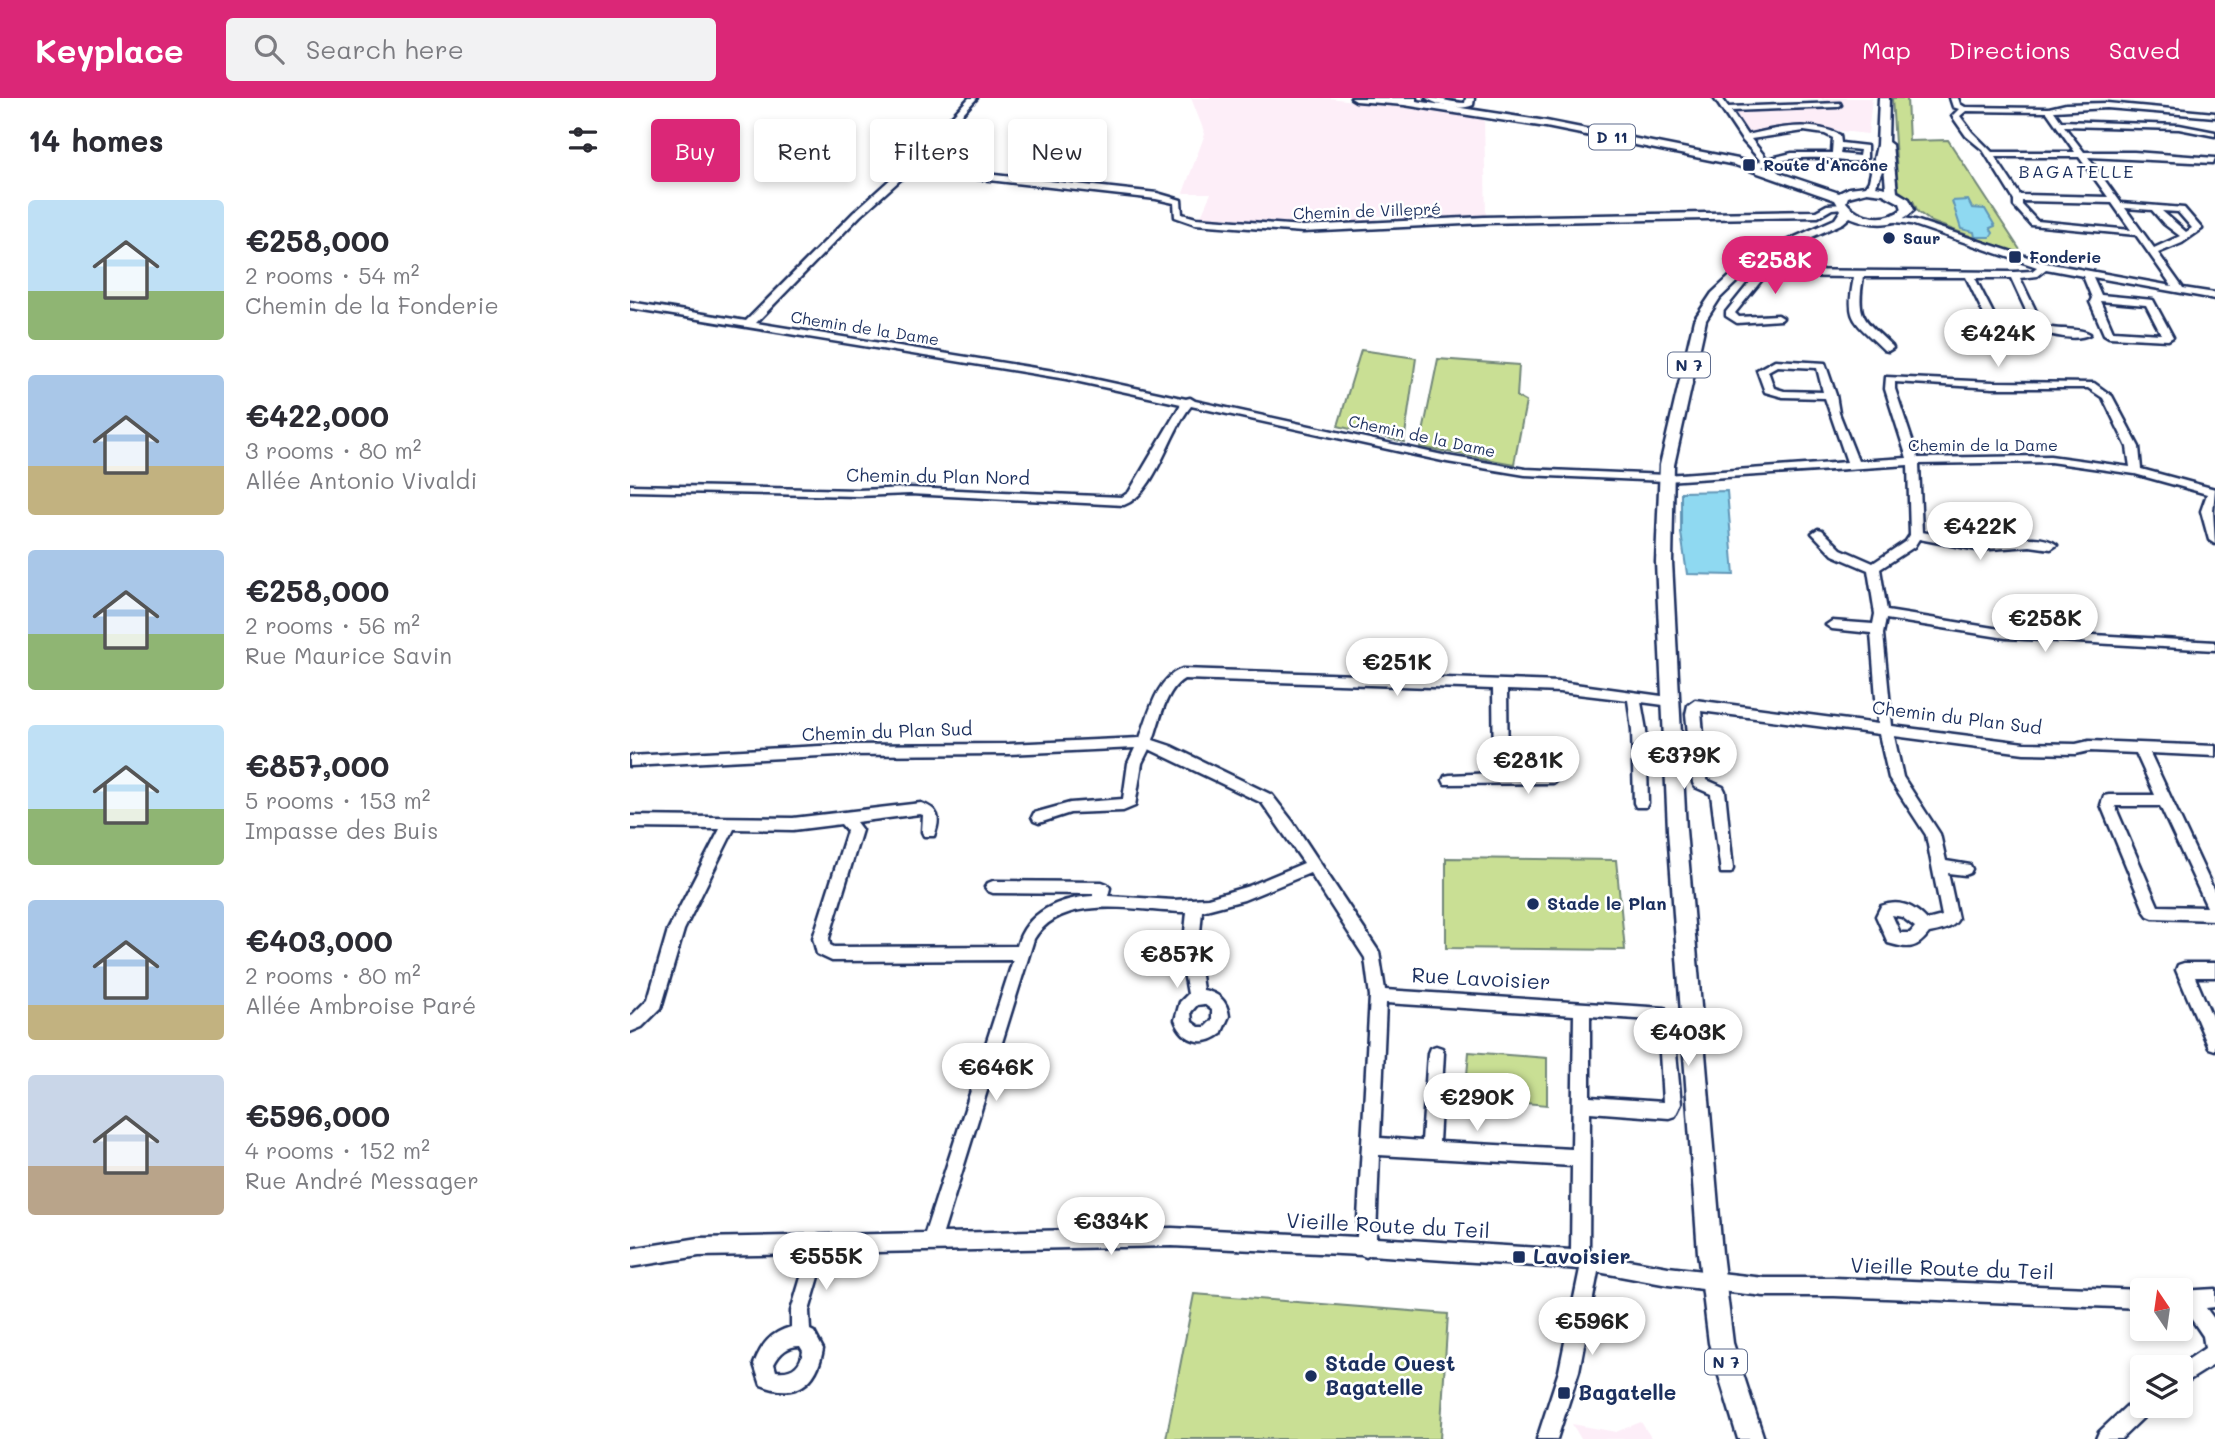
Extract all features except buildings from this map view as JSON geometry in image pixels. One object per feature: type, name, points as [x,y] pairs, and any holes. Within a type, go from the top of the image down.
[{"type":"main road","points":[[1356,98],[1409,100]]},
{"type":"main road","points":[[1884,98],[1884,124],[1892,193]]},
{"type":"main road","name":"D 11","points":[[1409,100],[1448,110],[1546,124],[1761,164],[1775,173],[1844,202]]},
{"type":"main road","points":[[1868,189],[1892,193],[1905,201],[1908,210],[1892,219],[1868,219],[1844,202],[1875,182],[1884,124]]},
{"type":"main road","name":"N 7","points":[[1751,1439],[1721,1343],[1713,1283],[1677,830],[1664,562],[1666,478],[1670,443],[1700,320],[1716,296],[1745,268],[1768,253],[1844,218],[1844,202]]},
{"type":"main road","name":"N 7","points":[[1745,268],[1868,219]]},
{"type":"street","points":[[953,119],[973,98]]},
{"type":"street","points":[[1430,98],[1462,107],[1469,105],[1470,98]]},
{"type":"street","points":[[1718,98],[1761,164],[1782,157],[1863,158],[1864,148],[1837,145]]},
{"type":"street","points":[[1954,98],[1956,105],[1964,109],[2049,110],[2059,104],[2082,99],[2215,115]]},
{"type":"street","points":[[1725,109],[1837,105]]},
{"type":"street","points":[[1964,109],[1956,116],[1989,154],[2017,198],[2018,206],[2034,223],[2139,233]]},
{"type":"street","points":[[2049,110],[2180,290]]},
{"type":"street","points":[[2183,111],[2193,127],[2190,130]]},
{"type":"street","points":[[2059,123],[2179,127],[2215,134]]},
{"type":"street","points":[[1745,138],[1779,130],[1812,130],[1833,134],[1837,137],[1836,154],[1833,156]]},
{"type":"street","points":[[1989,154],[2213,160]]},
{"type":"street","name":"Chemin de Villepré","points":[[994,177],[1172,199],[1178,202],[1178,215],[1185,218],[1277,228],[1484,220],[1797,215],[1818,214],[1844,202]]},
{"type":"street","points":[[749,324],[892,182]]},
{"type":"street","points":[[2017,198],[2117,202],[2181,210],[2187,214],[2197,229],[2153,252]]},
{"type":"street","points":[[2155,208],[2167,222],[2186,236]]},
{"type":"street","points":[[1908,210],[1950,235]]},
{"type":"street","points":[[1892,219],[1912,222],[2044,266],[2215,296]]},
{"type":"street","points":[[1778,318],[1737,320],[1729,314],[1757,278],[1773,281],[1779,273],[2014,275],[2034,274],[2044,266]]},
{"type":"street","points":[[1859,274],[1854,301],[1857,317],[1888,348]]},
{"type":"street","points":[[1969,274],[1994,325]]},
{"type":"street","points":[[2087,274],[2097,298],[2095,302],[2109,334],[2168,337],[2150,302],[2097,298]]},
{"type":"street","points":[[2014,275],[2039,328],[2044,332],[2085,334]]},
{"type":"street","name":"Chemin de la Dame","points":[[630,305],[1066,376],[1485,466],[1525,472],[1666,478],[1913,461],[2050,459],[2136,471],[2214,492]]},
{"type":"street","points":[[1831,395],[1783,394],[1769,390],[1762,370],[1775,363],[1821,365],[1831,395],[1834,413],[1854,465]]},
{"type":"street","points":[[1874,568],[1910,544],[1916,535],[1913,461],[1890,389],[1893,366]]},
{"type":"street","points":[[1890,379],[1993,385],[2090,385],[2107,396],[2112,404],[2133,447],[2136,471]]},
{"type":"street","name":"Chemin du Plan Nord","points":[[630,488],[858,493],[910,491],[1124,501],[1136,493],[1175,421],[1189,401]]},
{"type":"street","points":[[2214,492],[2207,510],[2215,540]]},
{"type":"street","points":[[1818,533],[1837,552],[1874,568]]},
{"type":"street","points":[[1916,535],[1977,546],[2030,542],[2051,545]]},
{"type":"street","points":[[1874,568],[1881,614],[1878,629],[1885,728],[1896,778],[1933,834],[1950,919],[1938,925],[1924,927]]},
{"type":"street","points":[[1881,614],[2029,636],[2215,646]]},
{"type":"street","points":[[1832,625],[1878,629]]},
{"type":"street","points":[[1039,817],[1070,808],[1123,806],[1130,802],[1135,762],[1146,743],[1163,695],[1172,680],[1182,674],[1560,687],[1671,701]]},
{"type":"street","points":[[1500,684],[1502,778]]},
{"type":"street","points":[[1634,697],[1639,730],[1642,803]]},
{"type":"street","name":"Chemin du Plan Sud","points":[[1727,869],[1718,792],[1700,783],[1693,714],[1695,705],[2025,748],[2140,747],[2215,751]]},
{"type":"street","name":"Chemin du Plan Sud","points":[[630,761],[839,750],[1008,749],[1146,743],[1267,799],[1314,865],[1373,957],[1378,996]]},
{"type":"street","points":[[2140,747],[2215,912],[2153,912],[2108,805],[2109,800],[2120,798],[2163,801]]},
{"type":"street","points":[[1450,780],[1553,778]]},
{"type":"street","points":[[630,822],[793,824],[920,808],[930,812],[929,832]]},
{"type":"street","points":[[844,818],[855,831],[821,938],[823,949],[832,954],[1023,953]]},
{"type":"street","points":[[630,1025],[655,1003],[676,930],[730,823]]},
{"type":"street","points":[[932,1240],[1023,953],[1030,933],[1043,919],[1060,908],[1086,902],[1193,906],[1245,893],[1314,865]]},
{"type":"street","points":[[1938,866],[1965,869]]},
{"type":"street","points":[[993,887],[1102,888],[1099,902]]},
{"type":"street","points":[[1193,906],[1196,914],[1189,954],[1192,982],[1198,999]]},
{"type":"street","points":[[2215,970],[2184,970],[2215,1043]]},
{"type":"street","points":[[1366,1248],[1378,996]]},
{"type":"street","name":"Rue Lavoisier","points":[[1378,996],[1659,1013],[1668,1054],[1672,1104],[1669,1110],[1581,1104]]},
{"type":"street","points":[[1547,1439],[1569,1371],[1586,1261],[1581,1158],[1582,1008]]},
{"type":"street","points":[[1430,1149],[1436,1053]]},
{"type":"street","points":[[1371,1146],[1581,1158]]},
{"type":"street","name":"Vieille Route du Teil","points":[[630,1258],[699,1247],[1172,1237],[1449,1250],[1586,1261],[1713,1283],[1764,1287],[1834,1287],[2130,1299]]},
{"type":"street","points":[[800,1336],[800,1311],[820,1243]]},
{"type":"street","points":[[2193,1299],[2215,1298]]},
{"type":"street","points":[[2193,1309],[2212,1332],[2215,1351],[2193,1367]]},
{"type":"street","points":[[2106,1439],[2130,1416]]},
{"type":"shaded area","points":[[1191,98],[1330,98],[1484,118],[1486,218],[1396,223],[1394,216],[1378,216],[1373,224],[1301,227],[1200,218],[1211,193],[1183,193],[1205,134]]},
{"type":"shaded area","points":[[1821,98],[1872,98],[1868,134],[1823,129],[1777,129],[1748,135],[1726,105],[1824,102]]},
{"type":"shaded area","points":[[1641,1422],[1652,1439],[1581,1439],[1572,1424],[1616,1432]]},
{"type":"green space","points":[[1892,98],[1907,98],[1909,141],[1948,140],[2024,256],[1932,222],[1918,212],[1913,201],[1898,190]]},
{"type":"green space","points":[[1361,350],[1416,358],[1404,442],[1338,426]]},
{"type":"green space","points":[[1438,359],[1519,365],[1517,397],[1526,402],[1514,464],[1420,447]]},
{"type":"green space","name":"Stade le Plan","points":[[1446,858],[1616,860],[1625,950],[1446,948]]},
{"type":"green space","points":[[1469,1052],[1547,1058],[1547,1105],[1465,1098]]},
{"type":"green space","name":"Stade Ouest Bagatelle","points":[[1194,1294],[1448,1314],[1440,1439],[1166,1439]]},
{"type":"water","points":[[1968,200],[1972,208],[1985,209],[1995,226],[1990,228],[1993,233],[1990,237],[1975,237],[1974,232],[1961,229],[1952,201]]},
{"type":"water","points":[[1727,491],[1734,575],[1687,574],[1681,533],[1681,492]]},
{"type":"place","name":"Route d'Ancône","points":[[1749,165]]},
{"type":"place","name":"Saur","points":[[1889,238]]},
{"type":"place","name":"Fonderie","points":[[2015,257]]},
{"type":"place","name":"Stade le Plan","points":[[1533,904]]},
{"type":"place","name":"Lavoisier","points":[[1519,1257]]},
{"type":"place","name":"Stade Ouest Bagatelle","points":[[1311,1376]]},
{"type":"place","name":"Bagatelle","points":[[1564,1393]]},
{"type":"district","name":"BAGATELLE","points":[[2077,172]]}]
